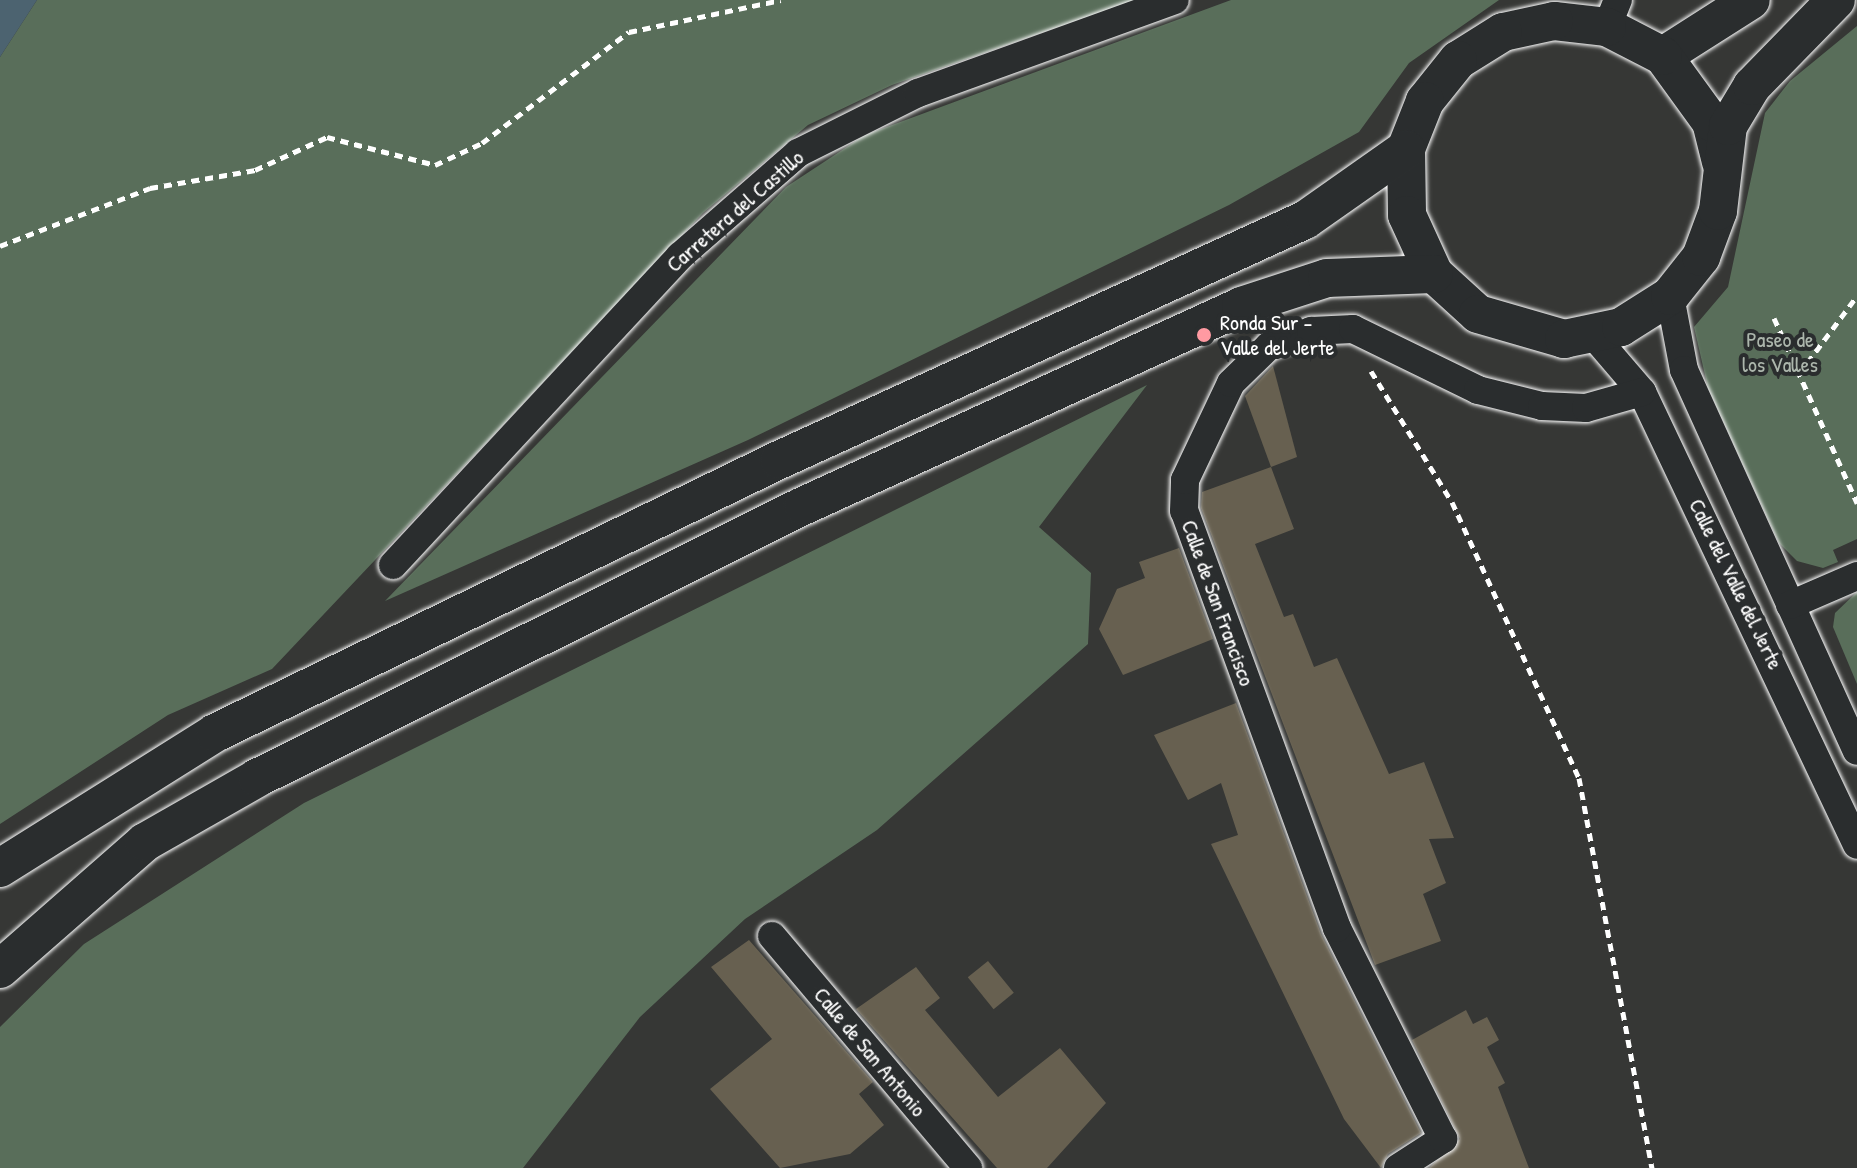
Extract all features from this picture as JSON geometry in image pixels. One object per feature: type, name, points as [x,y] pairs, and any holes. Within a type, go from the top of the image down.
[{"type":"main road","points":[[1663,56],[1751,0]]},
{"type":"main road","points":[[1721,162],[1698,98],[1663,56],[1612,14],[1554,21],[1481,46],[1458,60],[1425,101],[1406,149],[1407,215],[1434,274],[1466,305],[1505,328],[1564,339],[1594,336],[1670,296],[1706,246],[1718,211],[1721,162],[1728,126],[1752,86],[1836,0]]},
{"type":"main road","points":[[0,868],[215,733],[779,460],[1305,220],[1406,149]]},
{"type":"main road","points":[[0,969],[94,880],[169,828],[803,506],[1241,306],[1327,278],[1434,274]]},
{"type":"street","name":"Carretera del Castillo","points":[[393,565],[680,256],[798,153],[918,93],[1175,0]]},
{"type":"street","name":"Calle del Valle del Jerte","points":[[1670,296],[1680,354],[1857,751]]},
{"type":"street","name":"Calle de San Francisco","points":[[1398,1168],[1443,1139],[1337,928],[1184,511],[1185,480],[1231,383],[1269,346],[1311,331],[1353,329],[1478,390],[1542,406],[1586,408],[1642,392]]},
{"type":"street","name":"Calle del Valle del Jerte","points":[[1594,336],[1642,392],[1857,845]]},
{"type":"street","points":[[1790,605],[1857,576]]},
{"type":"street","name":"Calle de San Antonio","points":[[772,936],[968,1168]]},
{"type":"path","points":[[0,246],[150,188],[255,170],[327,137],[435,165],[482,143],[629,32],[781,0]]},
{"type":"path","points":[[1799,374],[1857,296]]},
{"type":"path","points":[[1774,318],[1857,503]]},
{"type":"path","points":[[1353,329],[1397,420],[1452,502],[1579,778],[1652,1168]]},
{"type":"green space","points":[[37,0],[1136,0],[892,85],[808,125],[703,213],[272,669],[168,715],[0,824],[0,57]]},
{"type":"green space","points":[[1231,0],[1499,0],[1409,63],[1359,132],[1229,205],[748,440],[385,601],[786,187],[865,135]]},
{"type":"green space","name":"Paseo de los Valles","points":[[1857,26],[1857,539],[1833,550],[1838,562],[1823,568],[1797,561],[1779,543],[1708,388],[1694,327],[1728,287],[1765,113],[1790,81]]},
{"type":"green space","points":[[1147,385],[1039,527],[1091,573],[1088,644],[877,830],[745,919],[640,1017],[523,1168],[0,1168],[0,1027],[84,944],[304,803]]},
{"type":"green space","points":[[1857,592],[1857,684],[1833,627],[1835,613]]},
{"type":"water","points":[[0,0],[37,0],[0,57]]},
{"type":"building","points":[[1273,366],[1297,457],[1271,467],[1245,396]]},
{"type":"building","points":[[1271,467],[1294,529],[1255,544],[1284,617],[1293,614],[1314,667],[1337,658],[1389,774],[1424,762],[1454,838],[1429,839],[1446,883],[1423,894],[1441,941],[1375,965],[1201,508],[1202,492]]},
{"type":"building","points":[[1179,548],[1213,639],[1123,675],[1099,629],[1117,589],[1145,578],[1139,562]]},
{"type":"building","points":[[1236,703],[1321,934],[1421,1133],[1388,1154],[1381,1168],[1344,1119],[1211,844],[1238,835],[1221,783],[1188,800],[1154,735]]},
{"type":"building","points":[[749,940],[873,1082],[859,1094],[884,1125],[850,1154],[780,1168],[710,1089],[772,1039],[711,967]]},
{"type":"building","points":[[988,961],[1014,993],[994,1009],[968,977]]},
{"type":"building","points":[[916,967],[940,998],[925,1010],[998,1097],[1060,1048],[1106,1103],[1047,1168],[997,1168],[856,1009]]},
{"type":"building","points":[[1466,1010],[1473,1024],[1487,1017],[1499,1040],[1487,1047],[1505,1083],[1498,1087],[1529,1168],[1429,1168],[1460,1139],[1412,1040]]},
{"type":"place","name":"Ronda Sur - Valle del Jerte","points":[[1204,335]]}]
